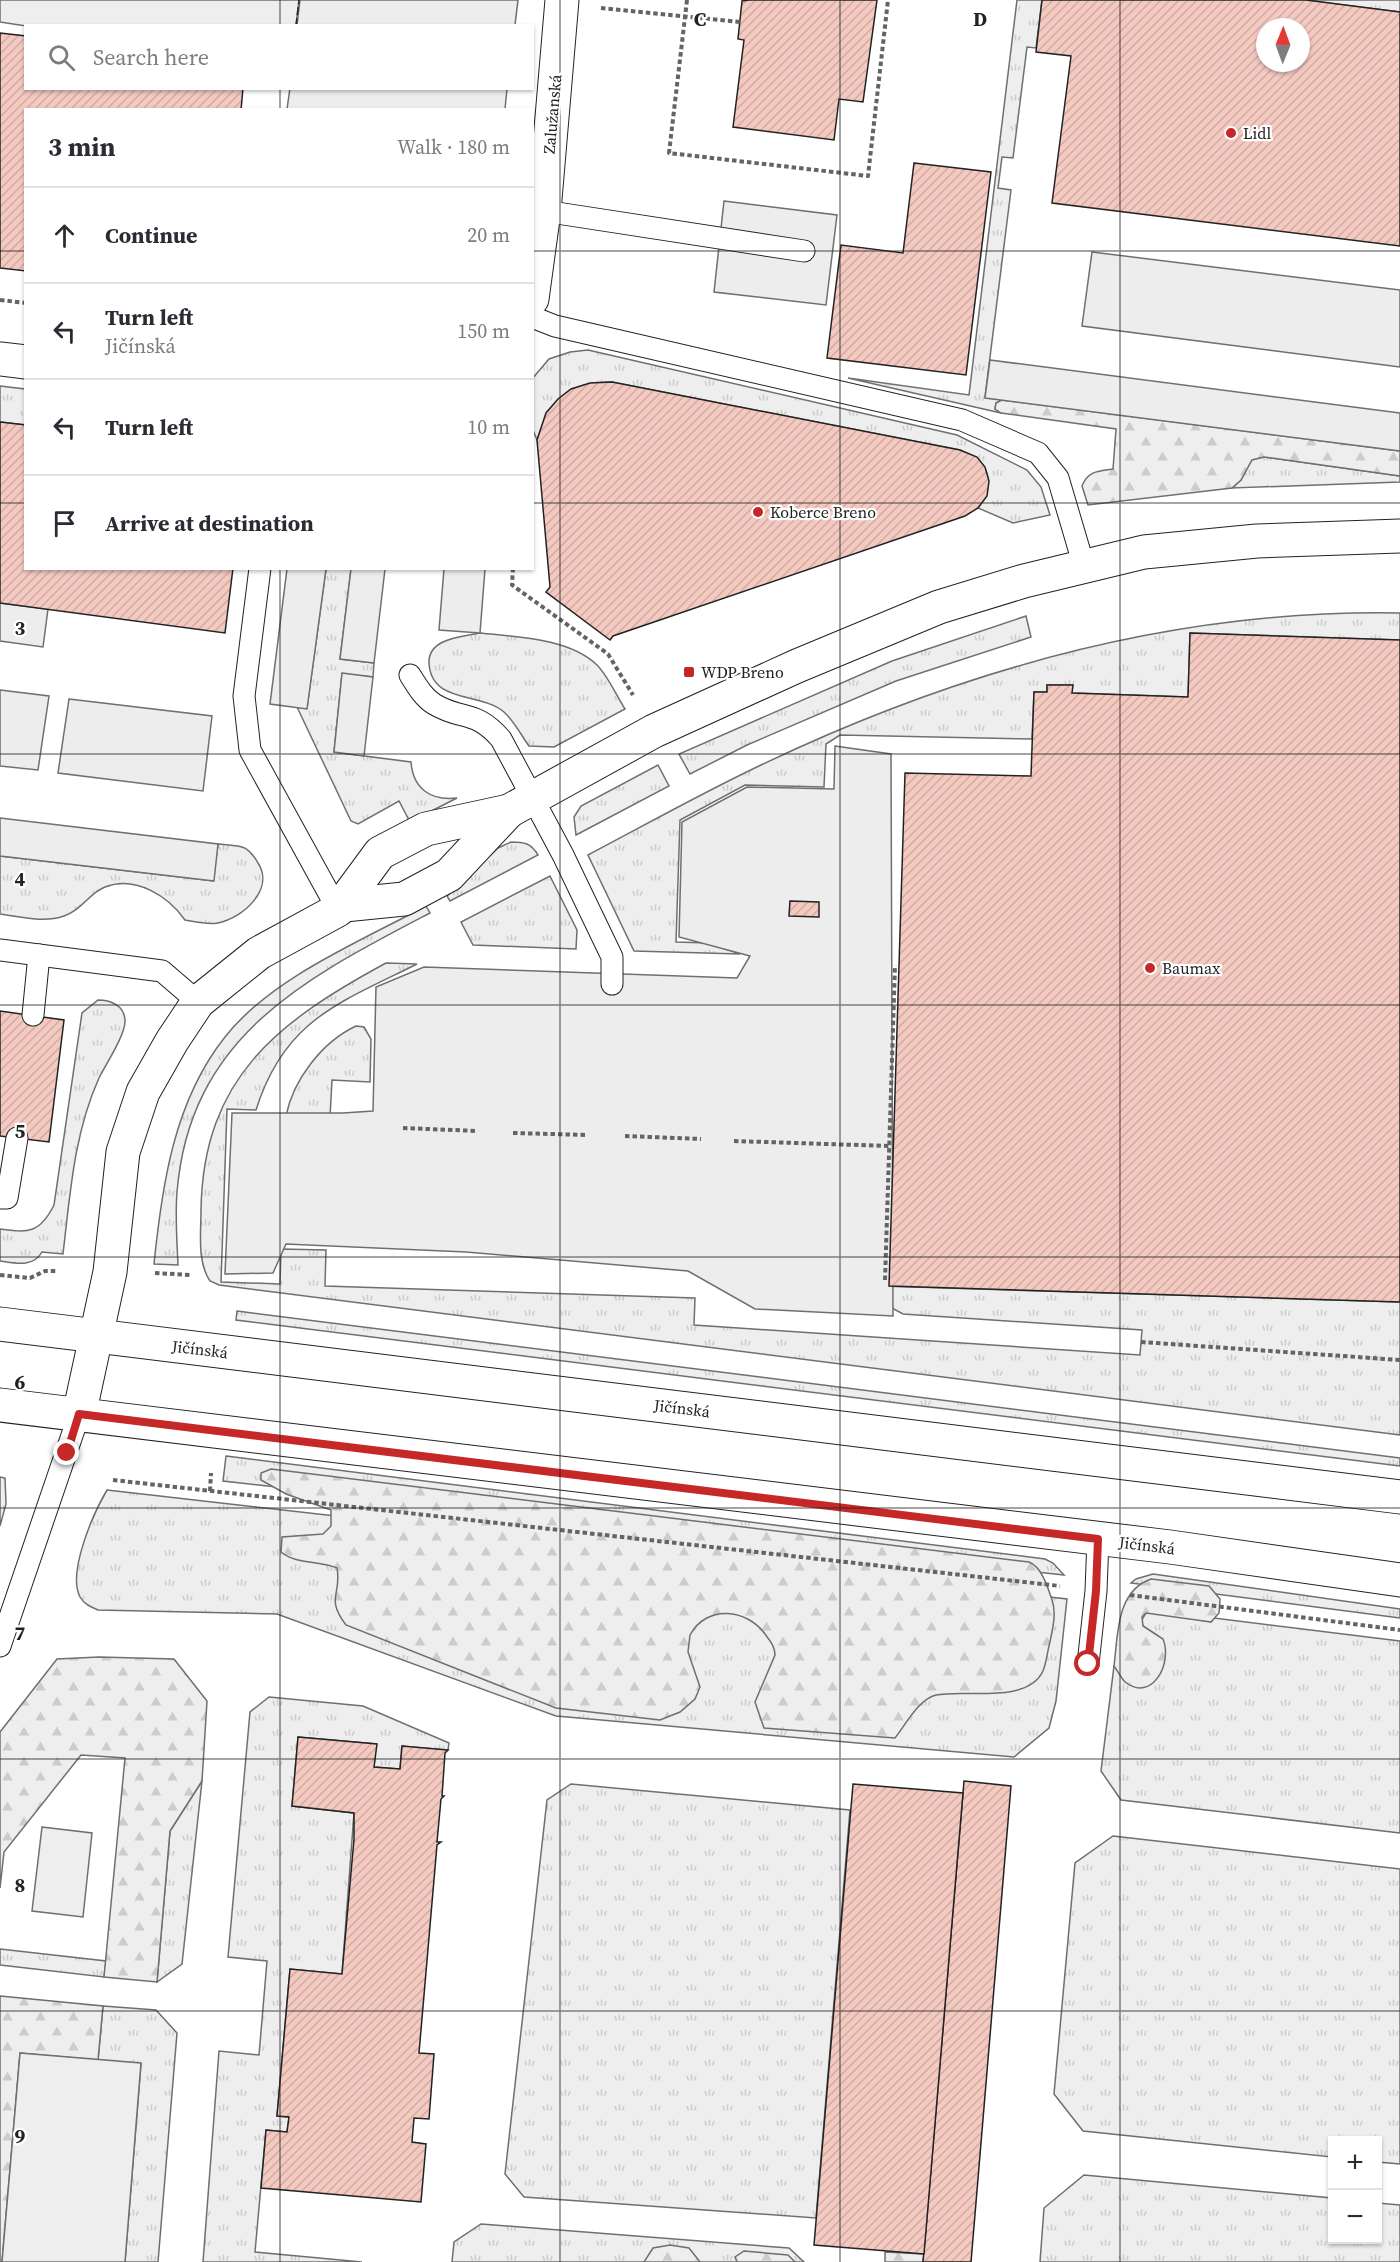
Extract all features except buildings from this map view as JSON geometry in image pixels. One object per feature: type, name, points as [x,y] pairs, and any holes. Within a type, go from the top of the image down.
[{"type":"street","name":"Zalužanská","points":[[534,284],[544,211],[562,2]]},
{"type":"street","points":[[0,359],[24,362]]},
{"type":"street","points":[[341,908],[380,853],[426,829],[521,805],[654,731],[797,666],[939,607],[1084,566],[1144,552],[1257,541],[1400,536]]},
{"type":"street","points":[[79,1414],[110,1272],[123,1152],[143,1092],[198,1002],[259,953],[341,908],[404,899],[449,875],[521,805]]},
{"type":"street","name":"Jičínská","points":[[0,1324],[1400,1497]]},
{"type":"street","name":"Jičínská","points":[[0,1405],[1098,1539],[1400,1580]]},
{"type":"lane","points":[[544,211],[804,251]]},
{"type":"lane","points":[[534,318],[555,327],[962,420],[1038,453],[1058,478],[1084,566]]},
{"type":"lane","points":[[260,570],[243,696],[250,750],[341,908]]},
{"type":"lane","points":[[410,675],[422,694],[435,705],[489,724],[501,739],[521,805],[612,957],[612,984]]},
{"type":"lane","points":[[0,950],[162,971],[198,1002]]},
{"type":"lane","points":[[33,1015],[39,955]]},
{"type":"lane","points":[[0,1198],[7,1198],[17,1138]]},
{"type":"lane","points":[[2,1633],[79,1414]]},
{"type":"lane","points":[[1088,1664],[1096,1591],[1098,1539]]},
{"type":"path","points":[[687,0],[669,153],[867,176],[888,0]]},
{"type":"path","points":[[562,2],[740,22]]},
{"type":"path","points":[[0,300],[24,303]]},
{"type":"path","points":[[513,570],[512,585],[608,654],[637,702]]},
{"type":"path","points":[[885,1280],[895,965]]},
{"type":"path","points":[[403,1128],[478,1131]]},
{"type":"path","points":[[513,1133],[588,1135]]},
{"type":"path","points":[[625,1136],[701,1139]]},
{"type":"path","points":[[734,1141],[890,1146]]},
{"type":"path","points":[[0,1275],[30,1278],[45,1271],[58,1271]]},
{"type":"path","points":[[155,1273],[191,1275]]},
{"type":"path","points":[[1141,1342],[1400,1360]]},
{"type":"path","points":[[210,1491],[211,1473]]},
{"type":"path","points":[[112,1480],[1066,1587]]},
{"type":"path","points":[[1125,1594],[1400,1630]]},
{"type":"green space","points":[[0,0],[299,0],[296,24],[24,26],[0,22]]},
{"type":"green space","points":[[1017,0],[1042,0],[1036,48],[1027,47],[1013,158],[1002,157],[998,188],[1011,190],[985,397],[1002,400],[996,403],[995,409],[1001,413],[848,378],[969,395]]},
{"type":"green space","points":[[1304,0],[1400,0],[1400,12]]},
{"type":"green space","points":[[588,350],[957,435],[1027,470],[1041,487],[1050,515],[1013,523],[978,508],[987,489],[987,474],[978,461],[960,450],[612,382],[583,385],[563,396],[548,414],[537,440],[534,432],[534,377],[549,359],[570,352]]},
{"type":"green space","points":[[0,386],[24,389],[24,425],[0,422]]},
{"type":"green space","points":[[1002,400],[1400,451],[1400,476],[1264,457],[1252,460],[1241,480],[1232,488],[1088,505],[1082,486],[1090,475],[1098,471],[1113,469],[1116,429],[1001,413],[995,409],[996,403]]},
{"type":"green space","points":[[1264,457],[1400,476],[1400,482],[1232,488],[1241,480],[1252,459]]},
{"type":"green space","points":[[326,570],[351,570],[340,659],[374,663],[373,677],[342,674],[334,752],[411,762],[415,779],[425,791],[439,797],[457,798],[410,822],[399,801],[358,824],[351,821],[297,707],[307,708]]},
{"type":"green space","points":[[1400,613],[1400,640],[1190,633],[1188,697],[1072,693],[1072,685],[1047,685],[1047,692],[1034,692],[1032,739],[840,735],[826,744],[824,787],[745,785],[680,820],[676,942],[709,943],[740,954],[634,951],[588,855],[761,765],[836,731],[992,674],[1072,652],[1152,634],[1234,622],[1317,614]]},
{"type":"green space","points":[[1026,616],[1031,637],[896,681],[747,745],[690,774],[679,754],[892,661]]},
{"type":"green space","points":[[480,633],[542,640],[572,649],[601,669],[625,709],[554,747],[529,746],[504,712],[494,706],[448,691],[438,685],[432,676],[429,663],[434,648],[447,640]]},
{"type":"green space","points":[[658,765],[669,786],[576,835],[574,817],[581,806]]},
{"type":"green space","points":[[511,842],[527,844],[538,855],[450,901],[447,896],[498,848]]},
{"type":"green space","points":[[218,844],[247,849],[255,858],[262,873],[262,883],[254,901],[228,920],[210,924],[185,920],[161,896],[140,886],[128,884],[105,887],[94,893],[76,910],[56,918],[32,919],[0,914],[0,856],[213,881]]},
{"type":"green space","points":[[550,876],[577,930],[576,949],[473,945],[461,922]]},
{"type":"green space","points":[[426,906],[430,913],[340,962],[299,988],[262,1018],[230,1052],[205,1091],[187,1138],[177,1192],[178,1265],[154,1264],[161,1204],[173,1145],[182,1116],[208,1062],[225,1037],[244,1016],[292,979],[346,947]]},
{"type":"green space","points":[[386,963],[417,964],[339,1004],[299,1035],[282,1055],[268,1079],[256,1110],[227,1109],[221,1282],[280,1284],[281,1249],[326,1250],[325,1286],[695,1298],[694,1325],[1140,1355],[1142,1330],[903,1314],[890,1307],[881,1286],[1400,1302],[1400,1435],[219,1285],[210,1281],[203,1265],[201,1247],[205,1164],[216,1123],[232,1089],[254,1058],[281,1032],[312,1007]]},
{"type":"green space","points":[[98,1000],[112,1002],[119,1007],[125,1020],[119,1041],[99,1078],[78,1142],[63,1254],[42,1252],[34,1260],[23,1263],[0,1261],[0,1229],[26,1231],[33,1229],[44,1221],[54,1205],[82,1013]]},
{"type":"green space","points":[[356,1026],[364,1027],[371,1039],[370,1082],[332,1080],[330,1117],[286,1116],[295,1089],[311,1064],[332,1042]]},
{"type":"green space","points":[[237,1311],[1400,1458],[1400,1466],[236,1320]]},
{"type":"green space","points":[[226,1456],[1045,1559],[1053,1563],[1064,1575],[223,1481]]},
{"type":"green space","points":[[271,1469],[1029,1562],[1038,1568],[1046,1584],[1053,1605],[1054,1623],[1042,1673],[1034,1683],[1008,1692],[948,1694],[930,1697],[918,1707],[895,1738],[764,1728],[755,1702],[775,1655],[773,1646],[765,1634],[748,1619],[727,1613],[706,1618],[690,1635],[688,1652],[700,1687],[695,1699],[680,1712],[660,1720],[556,1708],[346,1625],[335,1602],[337,1568],[294,1559],[281,1552],[282,1537],[323,1534],[331,1526],[331,1510],[286,1494],[261,1480],[261,1473]]},
{"type":"green space","points":[[0,1477],[5,1478],[6,1504],[0,1526]]},
{"type":"green space","points":[[107,1490],[1067,1599],[1056,1701],[1049,1728],[1014,1757],[556,1716],[277,1614],[98,1610],[93,1608],[80,1597],[77,1573],[79,1558],[89,1527]]},
{"type":"green space","points":[[1153,1574],[1400,1609],[1400,1618],[1131,1583],[1136,1579]]},
{"type":"green space","points":[[1151,1579],[1209,1586],[1220,1599],[1219,1613],[1211,1622],[1146,1613],[1142,1617],[1143,1626],[1163,1639],[1165,1649],[1165,1659],[1158,1677],[1144,1688],[1125,1682],[1114,1666],[1118,1628],[1125,1604],[1131,1593]]},
{"type":"green space","points":[[1146,1613],[1211,1622],[1214,1618],[1400,1641],[1400,1833],[1121,1800],[1101,1771],[1114,1666],[1158,1636],[1143,1626],[1141,1621]]},
{"type":"green space","points":[[99,1657],[174,1659],[207,1701],[202,1781],[170,1831],[157,1982],[104,1977],[125,1758],[81,1755],[4,1852],[0,1888],[0,1732],[57,1659]]},
{"type":"green space","points":[[269,1697],[363,1706],[449,1743],[448,1750],[402,1746],[400,1769],[374,1767],[376,1744],[298,1737],[292,1806],[354,1813],[342,1974],[290,1969],[277,2116],[289,2117],[287,2132],[266,2130],[255,2252],[362,2262],[203,2262],[219,2051],[259,2055],[267,1961],[228,1957],[250,1712]]},
{"type":"green space","points":[[202,1781],[182,1964],[157,1982],[170,1831]]},
{"type":"green space","points":[[571,1784],[850,1810],[816,2218],[524,2197],[505,2174],[547,1800]]},
{"type":"green space","points":[[42,1827],[92,1833],[83,1917],[32,1911]]},
{"type":"green space","points":[[1113,1836],[1400,1869],[1400,2164],[1382,2162],[1382,2136],[1328,2136],[1328,2157],[1083,2131],[1054,2094],[1075,1863]]},
{"type":"green space","points":[[0,1949],[106,1961],[104,1977],[0,1965]]},
{"type":"green space","points":[[0,1996],[103,2006],[98,2060],[20,2053],[2,2262],[0,2262]]},
{"type":"green space","points":[[103,2006],[156,2010],[177,2033],[158,2262],[125,2262],[141,2064],[98,2060]]},
{"type":"green space","points":[[20,2053],[141,2063],[125,2262],[2,2262]]},
{"type":"green space","points":[[1084,2175],[1328,2198],[1328,2244],[1382,2244],[1382,2203],[1400,2205],[1400,2262],[1040,2262],[1044,2208]]},
{"type":"green space","points":[[481,2224],[789,2248],[804,2262],[452,2262],[454,2242]]},
{"type":"green space","points":[[670,2245],[689,2248],[700,2262],[644,2262],[653,2248]]},
{"type":"green space","points":[[744,2251],[788,2255],[795,2262],[737,2262],[735,2257]]},
{"type":"green space","points":[[885,2252],[924,2254],[923,2262],[885,2262]]},
{"type":"shaded area","points":[[300,0],[518,0],[515,24],[297,24]]},
{"type":"shaded area","points":[[290,90],[507,90],[505,108],[287,108]]},
{"type":"shaded area","points":[[724,201],[837,215],[826,305],[714,292]]},
{"type":"shaded area","points":[[1092,252],[1400,290],[1400,367],[1082,326]]},
{"type":"shaded area","points":[[990,360],[1400,413],[1400,451],[985,398]]},
{"type":"shaded area","points":[[287,570],[326,570],[307,709],[270,704]]},
{"type":"shaded area","points":[[351,570],[385,570],[374,663],[340,659]]},
{"type":"shaded area","points":[[444,570],[485,570],[480,633],[439,630]]},
{"type":"shaded area","points":[[0,603],[48,609],[43,647],[0,641]]},
{"type":"shaded area","points":[[342,673],[373,677],[364,756],[334,752]]},
{"type":"shaded area","points":[[0,690],[49,696],[38,770],[0,766]]},
{"type":"shaded area","points":[[69,699],[212,716],[203,791],[58,773]]},
{"type":"shaded area","points":[[835,746],[891,754],[893,1316],[755,1309],[688,1271],[466,1252],[286,1244],[273,1273],[225,1274],[232,1113],[373,1111],[376,987],[424,967],[737,978],[750,956],[679,937],[682,822],[747,787],[834,789]]},
{"type":"shaded area","points":[[0,818],[218,844],[214,881],[0,856]]},
{"type":"fence","points":[[296,24],[299,0]]},
{"type":"place","name":"Lidl","points":[[1231,133]]},
{"type":"place","name":"Koberce Breno","points":[[758,512]]},
{"type":"place","name":"WDP Breno","points":[[689,672]]},
{"type":"place","name":"Baumax","points":[[1150,968]]},
{"type":"route","points":[[67,1453],[79,1414],[1098,1539],[1096,1591],[1088,1664]]}]
